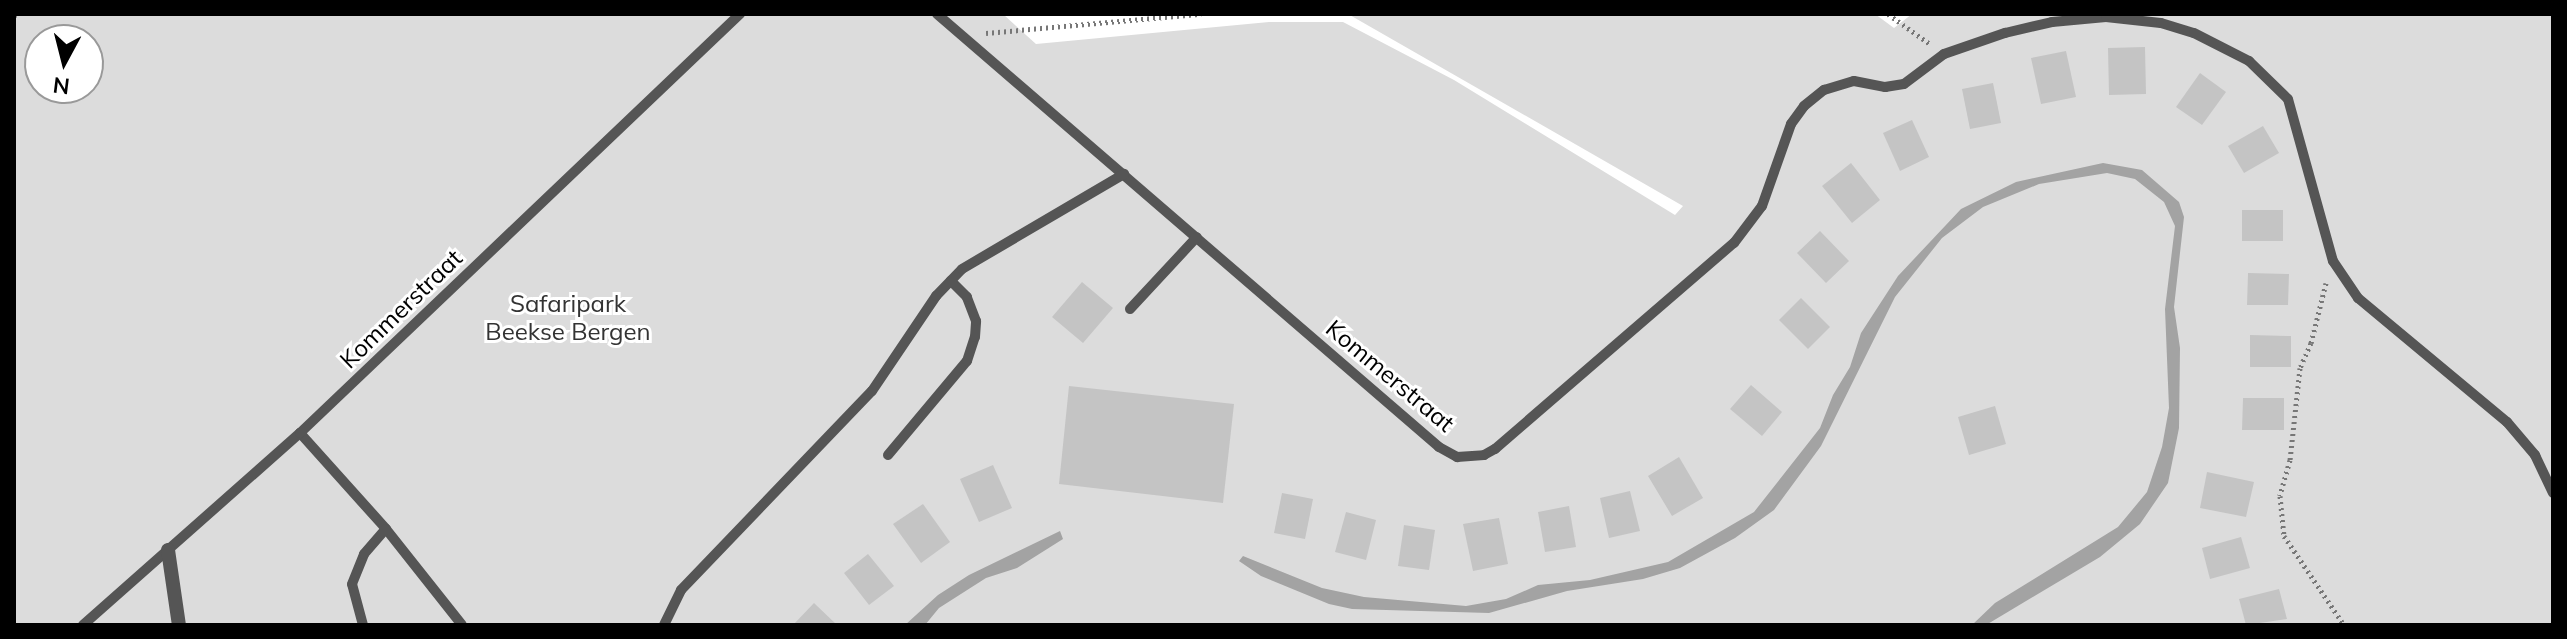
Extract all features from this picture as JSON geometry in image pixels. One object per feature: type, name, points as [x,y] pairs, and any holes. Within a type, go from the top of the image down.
[{"type":"street","points":[[168,550],[179,625]]},
{"type":"lane","name":"Kommerstraat","points":[[83,625],[300,433],[740,14]]},
{"type":"lane","name":"Kommerstraat","points":[[937,14],[1439,447],[1457,457],[1484,455],[1746,231],[1762,206],[1791,124],[1804,106],[1824,90],[1854,81],[1885,87],[1904,84],[1944,54],[2036,25],[2106,17],[2161,23],[2226,47],[2249,61],[2288,99],[2333,261],[2358,298],[2507,422],[2535,455],[2553,493]]},
{"type":"lane","points":[[664,625],[681,590],[872,391],[936,296],[951,281],[977,258],[1124,174]]},
{"type":"lane","points":[[1130,309],[1197,237]]},
{"type":"lane","points":[[888,455],[967,361],[975,337],[976,321],[967,297],[951,281]]},
{"type":"lane","points":[[300,433],[386,529],[462,625]]},
{"type":"lane","points":[[363,625],[352,584],[364,554],[386,529]]},
{"type":"path","points":[[962,36],[1201,14]]},
{"type":"path","points":[[1888,14],[1944,54]]},
{"type":"path","points":[[2333,261],[2311,343],[2300,368],[2292,447],[2280,496],[2284,536],[2344,625]]},
{"type":"green space","name":"Safaripark Beekse Bergen","points":[[14,14],[1008,14],[1004,15],[1036,44],[1269,22],[1343,22],[1454,80],[1675,215],[1683,206],[1348,14],[1875,14],[1894,28],[1912,14],[2553,14],[2553,625],[14,625]]},
{"type":"shaded area","points":[[2103,163],[2142,170],[2179,202],[2184,217],[2174,307],[2180,348],[2179,428],[2168,483],[2140,524],[2100,557],[1986,625],[1972,625],[1995,603],[2118,527],[2147,492],[2162,447],[2169,408],[2165,309],[2175,226],[2164,202],[2135,179],[2107,173],[2039,184],[1983,207],[1942,238],[1895,297],[1821,446],[1774,510],[1735,538],[1680,568],[1643,579],[1567,591],[1489,613],[1352,609],[1329,604],[1261,576],[1239,561],[1243,556],[1322,588],[1364,597],[1466,606],[1506,599],[1538,585],[1590,580],[1668,562],[1754,512],[1820,428],[1833,395],[1850,367],[1861,333],[1898,276],[1961,209],[2016,182]]},
{"type":"shaded area","points":[[1060,531],[1063,539],[1017,568],[986,578],[939,608],[925,625],[905,625],[938,595],[969,575]]},
{"type":"building","points":[[2145,47],[2146,94],[2109,95],[2108,48]]},
{"type":"building","points":[[2066,51],[2076,97],[2041,104],[2031,58]]},
{"type":"building","points":[[2200,73],[2226,92],[2202,125],[2176,107]]},
{"type":"building","points":[[1993,83],[2001,123],[1970,129],[1962,89]]},
{"type":"building","points":[[1912,120],[1929,157],[1900,171],[1883,133]]},
{"type":"building","points":[[2263,126],[2279,153],[2244,173],[2228,146]]},
{"type":"building","points":[[1851,163],[1880,200],[1852,223],[1822,186]]},
{"type":"building","points":[[2242,210],[2283,210],[2283,241],[2242,241]]},
{"type":"building","points":[[1820,231],[1849,261],[1826,283],[1797,253]]},
{"type":"building","points":[[2248,273],[2289,274],[2288,305],[2247,305]]},
{"type":"building","points":[[1082,282],[1113,308],[1083,343],[1052,317]]},
{"type":"building","points":[[1801,298],[1830,327],[1808,349],[1779,320]]},
{"type":"building","points":[[2250,335],[2291,336],[2291,367],[2250,367]]},
{"type":"building","points":[[1751,385],[1782,412],[1762,436],[1730,409]]},
{"type":"building","points":[[1069,386],[1234,404],[1223,503],[1059,484]]},
{"type":"building","points":[[2243,398],[2284,398],[2284,430],[2242,430]]},
{"type":"building","points":[[1995,406],[2006,444],[1969,455],[1958,417]]},
{"type":"building","points":[[1679,457],[1703,498],[1672,516],[1648,476]]},
{"type":"building","points":[[993,465],[1012,508],[979,522],[960,479]]},
{"type":"building","points":[[2207,472],[2254,482],[2246,517],[2200,508]]},
{"type":"building","points":[[1630,491],[1640,531],[1609,538],[1600,498]]},
{"type":"building","points":[[1282,493],[1313,499],[1305,539],[1274,533]]},
{"type":"building","points":[[923,504],[950,542],[921,563],[893,524]]},
{"type":"building","points":[[1569,506],[1576,547],[1545,552],[1538,512]]},
{"type":"building","points":[[1346,512],[1376,520],[1366,560],[1335,552]]},
{"type":"building","points":[[1499,518],[1508,564],[1473,571],[1463,524]]},
{"type":"building","points":[[1404,525],[1435,530],[1429,570],[1398,566]]},
{"type":"building","points":[[2241,537],[2250,568],[2210,579],[2202,548]]},
{"type":"building","points":[[868,554],[894,586],[869,605],[844,573]]},
{"type":"building","points":[[2279,589],[2287,619],[2246,625],[2239,599]]},
{"type":"building","points":[[814,603],[837,625],[793,625]]}]
